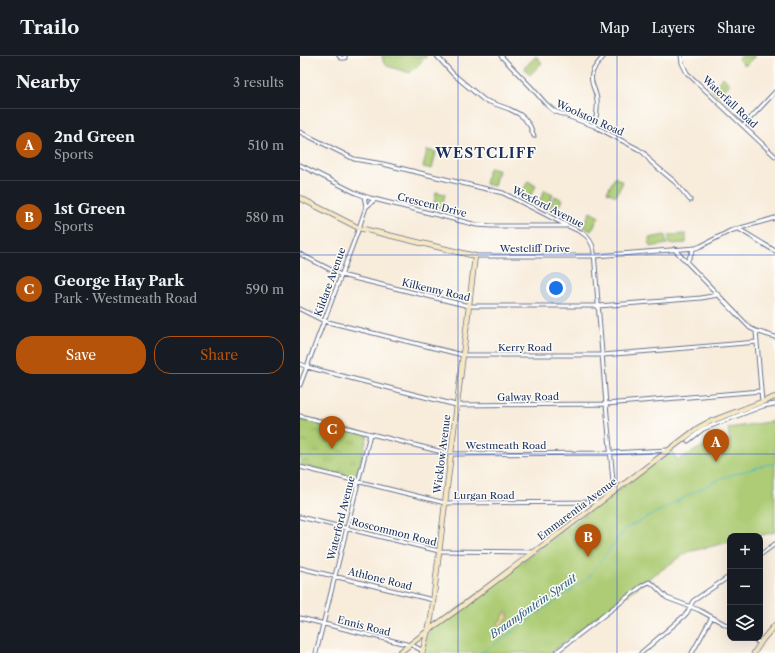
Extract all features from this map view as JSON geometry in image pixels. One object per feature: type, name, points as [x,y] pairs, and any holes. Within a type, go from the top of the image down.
[{"type":"street","points":[[339,56],[345,58],[345,56]]},
{"type":"street","points":[[437,56],[453,74],[484,100],[509,109],[524,118],[530,126],[534,136]]},
{"type":"street","name":"Woolston Road","points":[[500,56],[532,87],[552,110],[564,116],[594,126],[638,149],[675,182],[690,200]]},
{"type":"street","points":[[594,126],[598,103],[591,81],[591,76],[594,68],[604,56]]},
{"type":"street","name":"Waterfall Road","points":[[681,56],[682,63],[687,73],[775,156]]},
{"type":"street","points":[[743,126],[775,92]]},
{"type":"street","name":"Wexford Avenue","points":[[300,132],[354,159],[383,164],[503,193],[550,216],[589,238],[593,246],[595,256],[614,492]]},
{"type":"street","name":"Crescent Drive","points":[[300,165],[374,200],[484,226],[568,226]]},
{"type":"street","name":"Kildare Avenue","points":[[300,385],[359,228],[366,207],[364,196]]},
{"type":"street","name":"Westcliff Drive","points":[[300,198],[359,228],[475,256],[595,256],[694,248],[701,246],[725,233],[775,218]]},
{"type":"street","points":[[366,207],[374,200]]},
{"type":"street","points":[[549,227],[552,221],[550,216]]},
{"type":"street","points":[[739,228],[775,251]]},
{"type":"street","points":[[687,262],[694,248]]},
{"type":"street","points":[[674,250],[750,328],[775,337]]},
{"type":"street","name":"Kilkenny Road","points":[[300,254],[341,275],[469,306],[598,306],[701,298],[718,295]]},
{"type":"street","name":"Wicklow Avenue","points":[[422,652],[431,619],[475,256]]},
{"type":"street","name":"Kerry Road","points":[[300,309],[324,321],[462,355],[603,355],[756,342]]},
{"type":"street","points":[[756,331],[762,402]]},
{"type":"street","name":"Galway Road","points":[[300,364],[306,367],[456,405],[606,404],[761,391]]},
{"type":"street","name":"Emmarentia Avenue","points":[[399,653],[703,425],[775,397]]},
{"type":"street","points":[[688,441],[703,429],[763,406],[775,404]]},
{"type":"street","name":"Westmeath Road","points":[[300,416],[450,454],[611,453],[669,450]]},
{"type":"street","name":"Waterford Avenue","points":[[316,653],[336,577],[340,552],[370,434]]},
{"type":"street","name":"Lurgan Road","points":[[300,467],[445,503],[601,502]]},
{"type":"street","name":"Roscommon Road","points":[[300,517],[439,552],[534,552]]},
{"type":"street","points":[[763,553],[775,544]]},
{"type":"street","name":"Athlone Road","points":[[300,568],[433,600]]},
{"type":"street","points":[[641,653],[687,613],[689,606],[695,599],[727,578]]},
{"type":"street","points":[[554,653],[647,582],[651,582],[667,598],[699,610],[727,625]]},
{"type":"street","points":[[692,653],[712,617]]},
{"type":"street","name":"Ennis Road","points":[[300,618],[392,641],[412,644],[422,652]]},
{"type":"street","points":[[754,653],[760,643],[775,626]]},
{"type":"street","points":[[756,641],[760,643]]},
{"type":"green space","points":[[381,56],[427,56],[410,73],[387,66],[383,62],[383,58]]},
{"type":"green space","points":[[536,56],[542,63],[530,75],[524,68]]},
{"type":"green space","points":[[742,56],[755,56],[745,66],[738,59]]},
{"type":"green space","points":[[723,77],[730,84],[718,96],[711,89]]},
{"type":"green space","points":[[427,150],[436,152],[432,169],[423,167]]},
{"type":"green space","points":[[489,168],[498,170],[494,186],[485,184]]},
{"type":"green space","points":[[615,177],[623,182],[616,196],[607,192]]},
{"type":"green space","points":[[528,181],[536,186],[528,200],[520,196]]},
{"type":"green space","points":[[545,190],[553,194],[546,209],[537,205]]},
{"type":"green space","points":[[436,192],[445,194],[442,210],[433,209]]},
{"type":"green space","points":[[555,196],[563,200],[555,215],[547,211]]},
{"type":"green space","points":[[590,212],[599,217],[591,231],[583,227]]},
{"type":"green space","points":[[686,234],[686,243],[669,244],[669,235]]},
{"type":"green space","points":[[665,235],[667,244],[650,247],[649,238]]},
{"type":"green space","points":[[300,417],[368,434],[356,478],[300,465]]},
{"type":"green space","points":[[775,421],[775,532],[763,535],[763,533],[727,533],[727,543],[688,552],[651,577],[550,653],[423,653],[429,630],[671,451],[678,460],[710,442],[730,441],[728,428]]},
{"type":"sand","points":[[506,611],[508,613],[508,617],[500,626],[498,624],[499,621]]},
{"type":"waterway","name":"Braamfontein Spruit","points":[[480,653],[494,645],[588,578],[625,529],[721,478],[769,464],[775,464]]},
{"type":"place","name":"George Hay Park","points":[[332,449]]},
{"type":"place","name":"2nd Green","points":[[716,462]]},
{"type":"place","name":"1st Green","points":[[588,557]]},
{"type":"district","name":"WESTCLIFF","points":[[486,153]]}]
